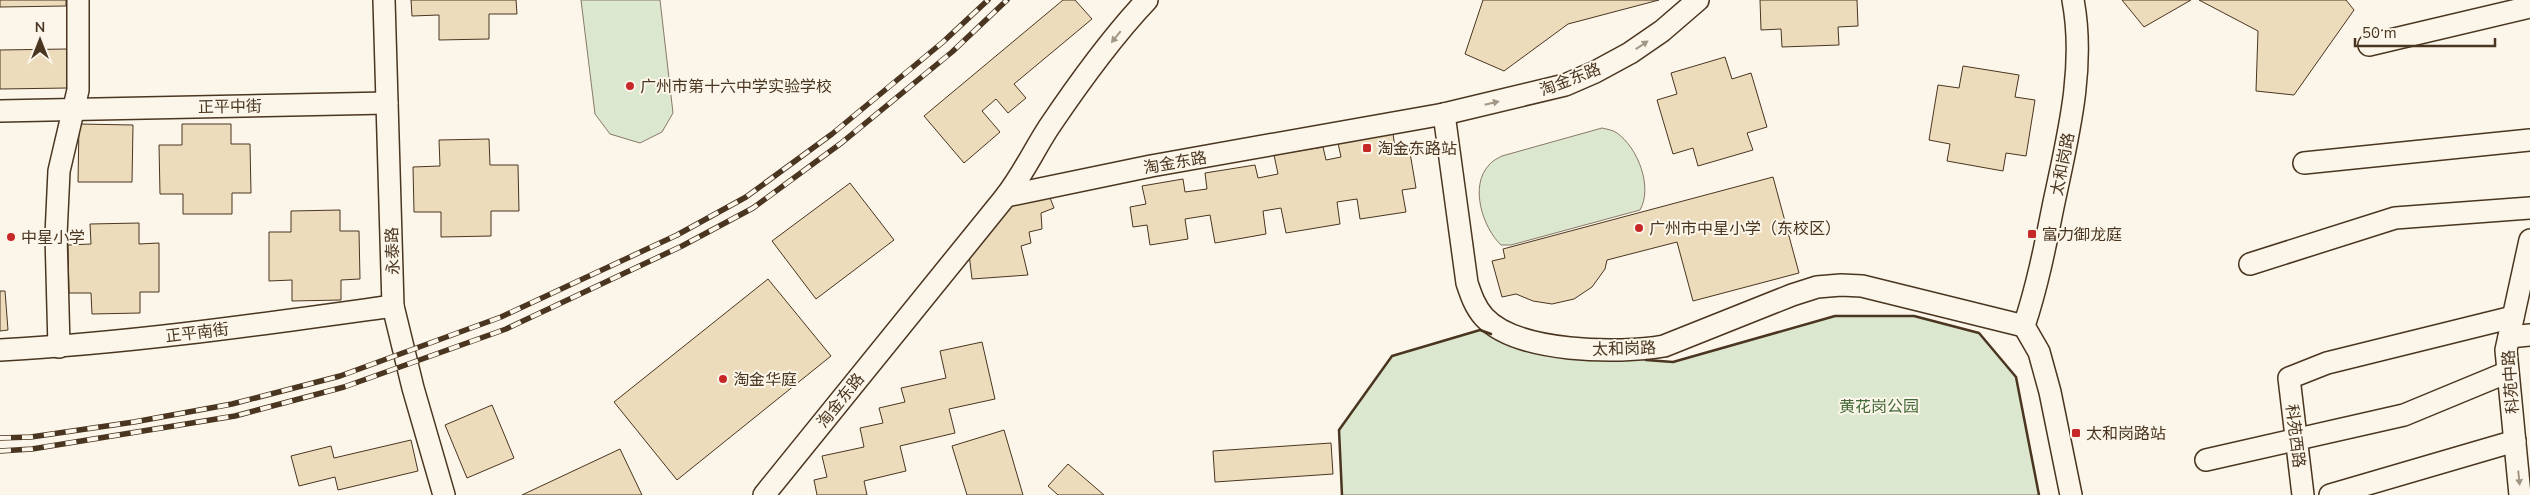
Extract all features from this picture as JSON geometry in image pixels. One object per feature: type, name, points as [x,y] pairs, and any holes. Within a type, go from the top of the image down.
[{"type":"street","points":[[60,347],[56,235],[59,180],[78,90],[78,0]]},
{"type":"street","name":"永泰路","points":[[384,0],[393,306],[413,388],[444,495]]},
{"type":"street","points":[[1006,196],[1068,100],[1147,0]]},
{"type":"street","name":"淘金东路","points":[[764,495],[1006,196],[1151,166],[1444,114],[1556,87],[1594,72],[1630,53],[1662,31],[1698,0]]},
{"type":"street","name":"太和岗路","points":[[1444,114],[1467,283],[1474,303],[1484,318],[1511,334],[1572,348],[1599,350],[1647,349],[1664,346],[1792,295],[1817,287],[1841,285],[1862,286],[2024,326],[2035,291],[2072,112],[2077,47],[2073,0]]},
{"type":"street","points":[[2369,45],[2530,7]]},
{"type":"street","name":"正平中街","points":[[0,112],[387,103]]},
{"type":"street","points":[[2304,163],[2530,140]]},
{"type":"street","points":[[2250,264],[2395,218],[2530,208]]},
{"type":"street","name":"科苑中路","points":[[2520,495],[2506,350],[2527,274],[2530,240]]},
{"type":"street","name":"正平南街","points":[[0,350],[60,347],[202,332],[393,306]]},
{"type":"street","points":[[2024,326],[2039,352],[2050,392],[2071,495]]},
{"type":"street","points":[[2511,327],[2530,335]]},
{"type":"street","name":"科苑西路","points":[[2303,495],[2289,378],[2327,363],[2511,327]]},
{"type":"street","points":[[2206,460],[2404,415],[2508,372]]},
{"type":"street","points":[[2330,495],[2515,441]]},
{"type":"green space","points":[[581,0],[660,0],[673,113],[662,132],[640,143],[610,134],[595,114]]},
{"type":"green space","points":[[1602,128],[1617,133],[1625,140],[1637,158],[1644,179],[1645,190],[1644,201],[1640,210],[1511,245],[1501,245],[1494,238],[1484,218],[1479,195],[1483,174],[1489,165],[1502,156]]},
{"type":"green space","name":"黄花岗公园","points":[[1835,316],[1914,316],[1979,333],[2016,377],[2039,495],[1342,495],[1339,430],[1392,356],[1480,330],[1560,353],[1672,362]]},
{"type":"building","points":[[0,0],[66,0],[66,6],[0,7]]},
{"type":"building","points":[[411,0],[516,0],[517,14],[489,14],[489,39],[439,40],[439,15],[412,16]]},
{"type":"building","points":[[1063,0],[1075,0],[1092,19],[1014,84],[1026,98],[1008,113],[996,99],[982,111],[1000,132],[964,163],[924,116]]},
{"type":"building","points":[[1483,0],[1659,0],[1568,24],[1504,71],[1465,54]]},
{"type":"building","points":[[1760,0],[1857,0],[1858,26],[1838,27],[1839,45],[1782,47],[1781,29],[1761,30]]},
{"type":"building","points":[[2122,0],[2191,0],[2144,27]]},
{"type":"building","points":[[2199,0],[2346,0],[2354,10],[2294,95],[2256,91],[2258,31]]},
{"type":"building","points":[[67,49],[68,88],[0,89],[0,50]]},
{"type":"building","points":[[1725,57],[1732,79],[1751,73],[1767,127],[1747,133],[1753,150],[1698,166],[1693,148],[1673,154],[1657,100],[1677,94],[1671,73]]},
{"type":"building","points":[[1963,66],[2019,75],[2015,97],[2035,100],[2026,156],[2006,153],[2003,171],[1947,161],[1950,144],[1929,140],[1938,85],[1959,88]]},
{"type":"building","points":[[79,124],[133,125],[132,182],[78,182]]},
{"type":"building","points":[[182,124],[231,124],[231,144],[250,144],[251,193],[232,193],[232,214],[183,214],[183,194],[160,194],[159,145],[182,145]]},
{"type":"building","points":[[1393,133],[1395,149],[1409,147],[1416,188],[1402,190],[1406,212],[1360,219],[1357,199],[1337,202],[1340,224],[1286,233],[1281,208],[1263,211],[1266,234],[1215,243],[1210,215],[1185,219],[1188,239],[1150,245],[1147,225],[1133,227],[1130,207],[1146,204],[1142,186],[1183,179],[1185,192],[1207,189],[1205,173],[1255,165],[1258,178],[1278,174],[1274,155],[1323,147],[1326,160],[1341,157],[1338,143]]},
{"type":"building","points":[[489,139],[490,165],[518,165],[519,211],[491,211],[491,236],[441,237],[441,212],[414,212],[413,167],[440,166],[439,140]]},
{"type":"building","points":[[1773,177],[1799,273],[1693,301],[1677,242],[1607,260],[1605,269],[1592,287],[1574,299],[1552,304],[1533,301],[1516,294],[1502,297],[1492,261],[1505,258],[1503,249]]},
{"type":"building","points":[[850,183],[894,240],[816,299],[772,241]]},
{"type":"building","points":[[1049,195],[1054,208],[1041,213],[1042,229],[1029,232],[1031,243],[1021,246],[1028,275],[972,279],[969,254],[1013,202]]},
{"type":"building","points":[[340,210],[340,231],[359,231],[360,279],[341,280],[341,300],[292,301],[292,280],[269,281],[269,232],[291,232],[291,211]]},
{"type":"building","points":[[139,223],[139,244],[159,243],[159,292],[140,292],[140,313],[92,314],[91,293],[69,293],[68,245],[91,244],[90,224]]},
{"type":"building","name":"淘金华庭","points":[[768,279],[831,356],[677,480],[614,402]]},
{"type":"building","points":[[0,291],[5,291],[8,330],[0,331]]},
{"type":"building","points":[[982,342],[995,399],[949,409],[955,433],[900,446],[906,471],[864,481],[867,495],[817,495],[814,480],[827,477],[822,456],[864,447],[860,428],[883,423],[879,408],[905,402],[901,388],[946,378],[940,351]]},
{"type":"building","points":[[492,405],[514,458],[467,478],[445,425]]},
{"type":"building","points":[[1004,430],[1023,495],[967,495],[952,446]]},
{"type":"building","points":[[411,440],[418,471],[338,490],[335,477],[299,486],[291,456],[331,446],[334,458]]},
{"type":"building","points":[[1331,443],[1333,474],[1215,482],[1213,451]]},
{"type":"building","points":[[620,449],[642,495],[522,495]]},
{"type":"building","points":[[1068,464],[1104,495],[1058,495],[1048,486]]},
{"type":"railway","points":[[0,438],[31,437],[134,422],[232,404],[340,376],[501,317],[677,235],[746,197],[832,134],[943,42],[988,0]]},
{"type":"railway","points":[[0,451],[32,449],[235,416],[344,387],[506,329],[682,246],[753,208],[840,144],[952,52],[1007,0]]},
{"type":"wall","points":[[1646,360],[1673,362],[1835,316],[1914,316],[1979,333],[2016,377],[2039,495]]},
{"type":"wall","points":[[1342,495],[1339,430],[1392,356],[1480,330],[1491,334]]},
{"type":"place","name":"广州市第十六中学实验学校","points":[[630,86]]},
{"type":"place","name":"淘金东路站","points":[[1367,148]]},
{"type":"place","name":"广州市中星小学（东校区）","points":[[1639,228]]},
{"type":"place","name":"富力御龙庭","points":[[2032,234]]},
{"type":"place","name":"中星小学","points":[[11,237]]},
{"type":"place","name":"淘金华庭","points":[[723,379]]},
{"type":"place","name":"太和岗路站","points":[[2076,433]]}]
